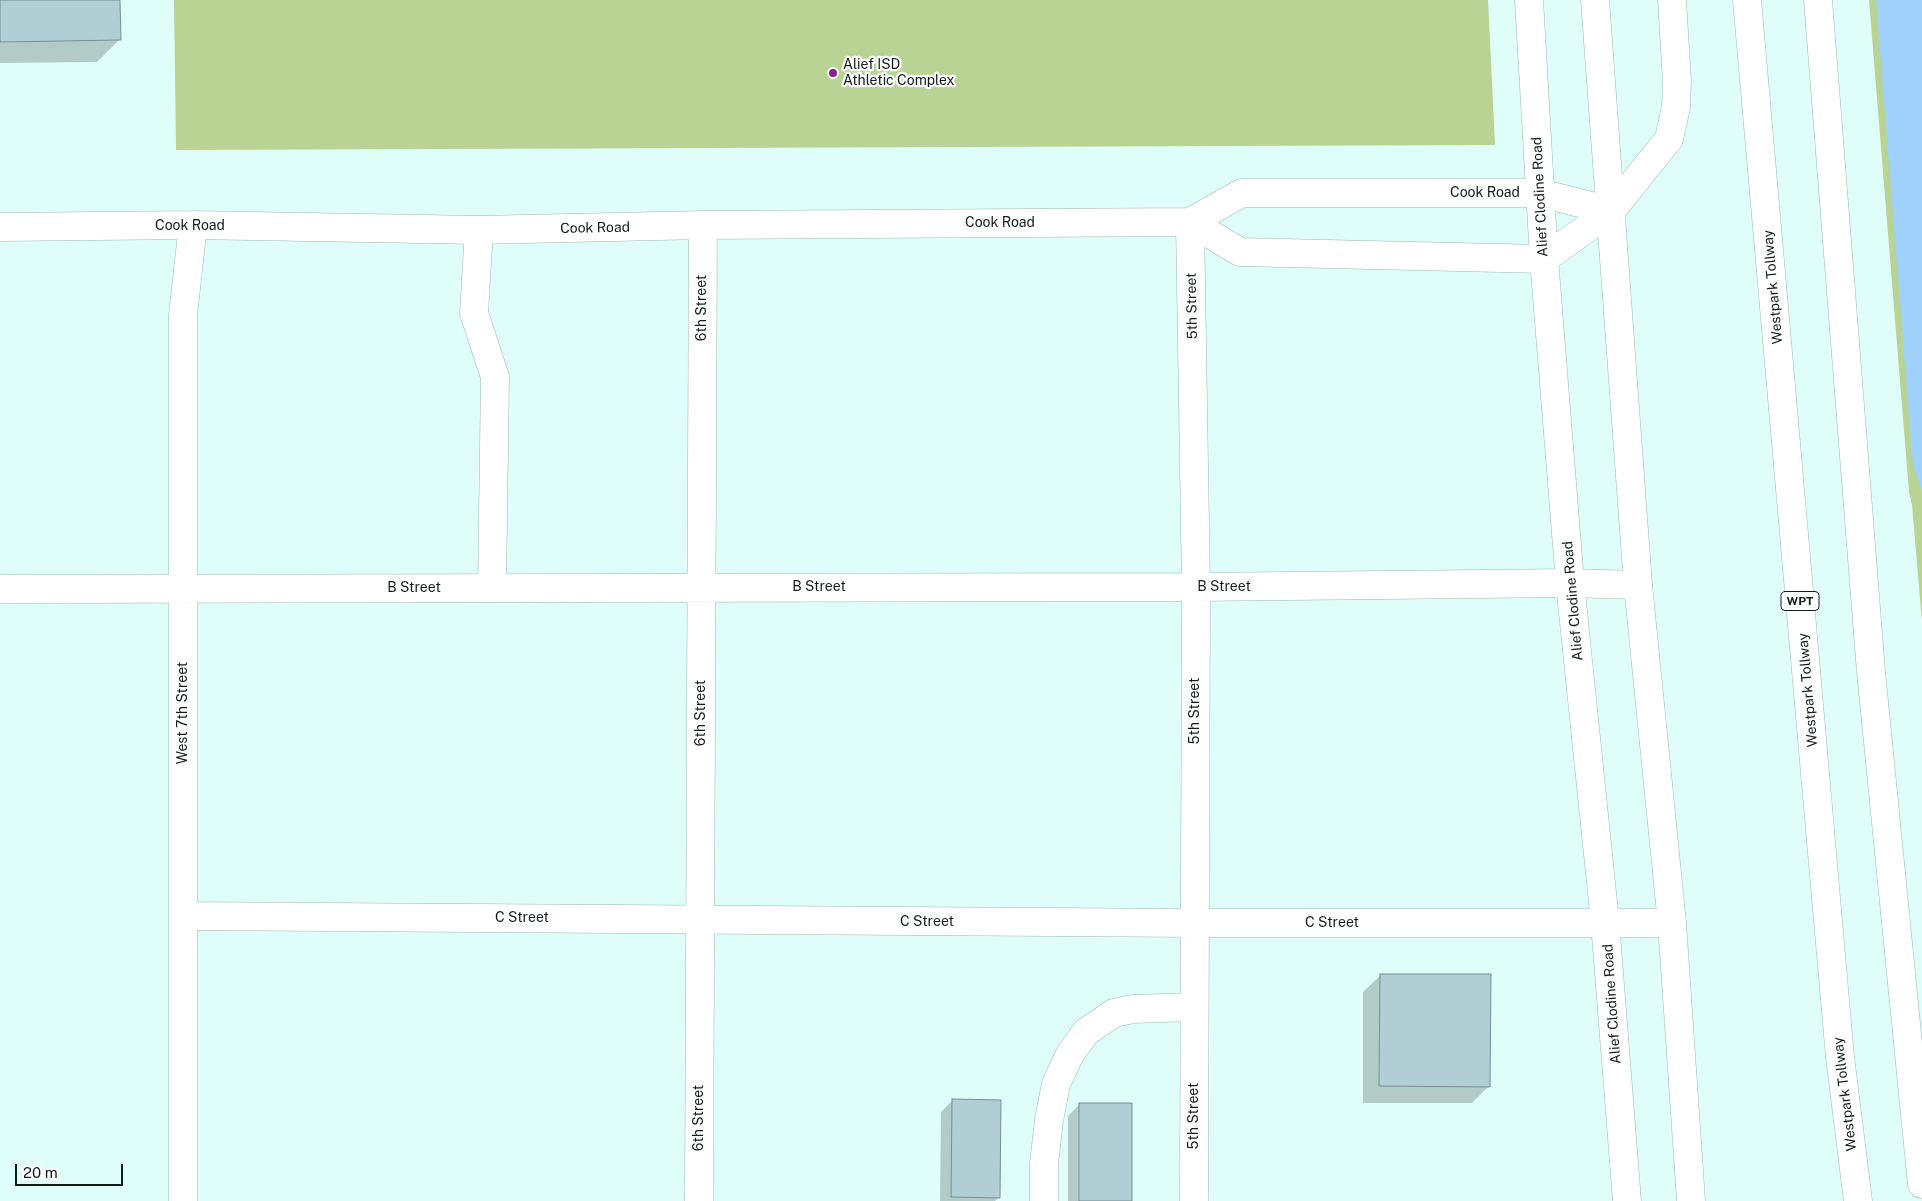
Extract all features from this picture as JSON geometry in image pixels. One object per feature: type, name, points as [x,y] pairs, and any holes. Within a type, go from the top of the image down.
[{"type":"main road","name":"Alief Clodine Road","points":[[1529,0],[1544,259],[1570,584],[1605,922],[1627,1201]]},
{"type":"main road","points":[[1595,0],[1638,585],[1672,924],[1691,1201]]},
{"type":"main road","points":[[1190,222],[1240,252],[1544,259],[1611,211],[1669,139],[1676,107],[1678,82],[1672,0]]},
{"type":"main road","name":"Westpark Tollway","points":[[1748,0],[1840,1057],[1858,1201]]},
{"type":"main road","points":[[1818,0],[1871,672],[1922,1184]]},
{"type":"main road","name":"Cook Road","points":[[0,227],[194,225],[479,230],[1190,222],[1242,193],[1540,194],[1611,211]]},
{"type":"main road","name":"5th Street","points":[[1190,222],[1196,587],[1194,1201]]},
{"type":"main road","name":"West 7th Street","points":[[183,1201],[183,315],[194,225]]},
{"type":"main road","name":"6th Street","points":[[699,1201],[702,226]]},
{"type":"main road","points":[[479,230],[474,313],[495,377],[492,588]]},
{"type":"main road","name":"B Street","points":[[0,589],[1638,585]]},
{"type":"main road","name":"C Street","points":[[183,916],[1195,923],[1605,922],[1672,924]]},
{"type":"main road","points":[[1044,1201],[1044,1164],[1049,1120],[1056,1084],[1070,1054],[1086,1032],[1114,1013],[1133,1009],[1194,1007]]},
{"type":"green space","name":"Alief ISD Athletic Complex","points":[[174,0],[1488,0],[1495,145],[176,150]]},
{"type":"green space","points":[[1869,0],[1922,0],[1922,622],[1912,505],[1909,492]]},
{"type":"water","points":[[1876,0],[1922,0],[1922,490],[1913,466]]},
{"type":"building","points":[[0,0],[120,0],[121,40],[0,42]]},
{"type":"building","points":[[1380,974],[1491,974],[1490,1087],[1379,1086]]},
{"type":"building","points":[[952,1099],[1001,1100],[1000,1198],[951,1197]]},
{"type":"building","points":[[1079,1103],[1132,1103],[1132,1201],[1079,1201]]},
{"type":"place","name":"Alief ISD Athletic Complex","points":[[833,73]]}]
